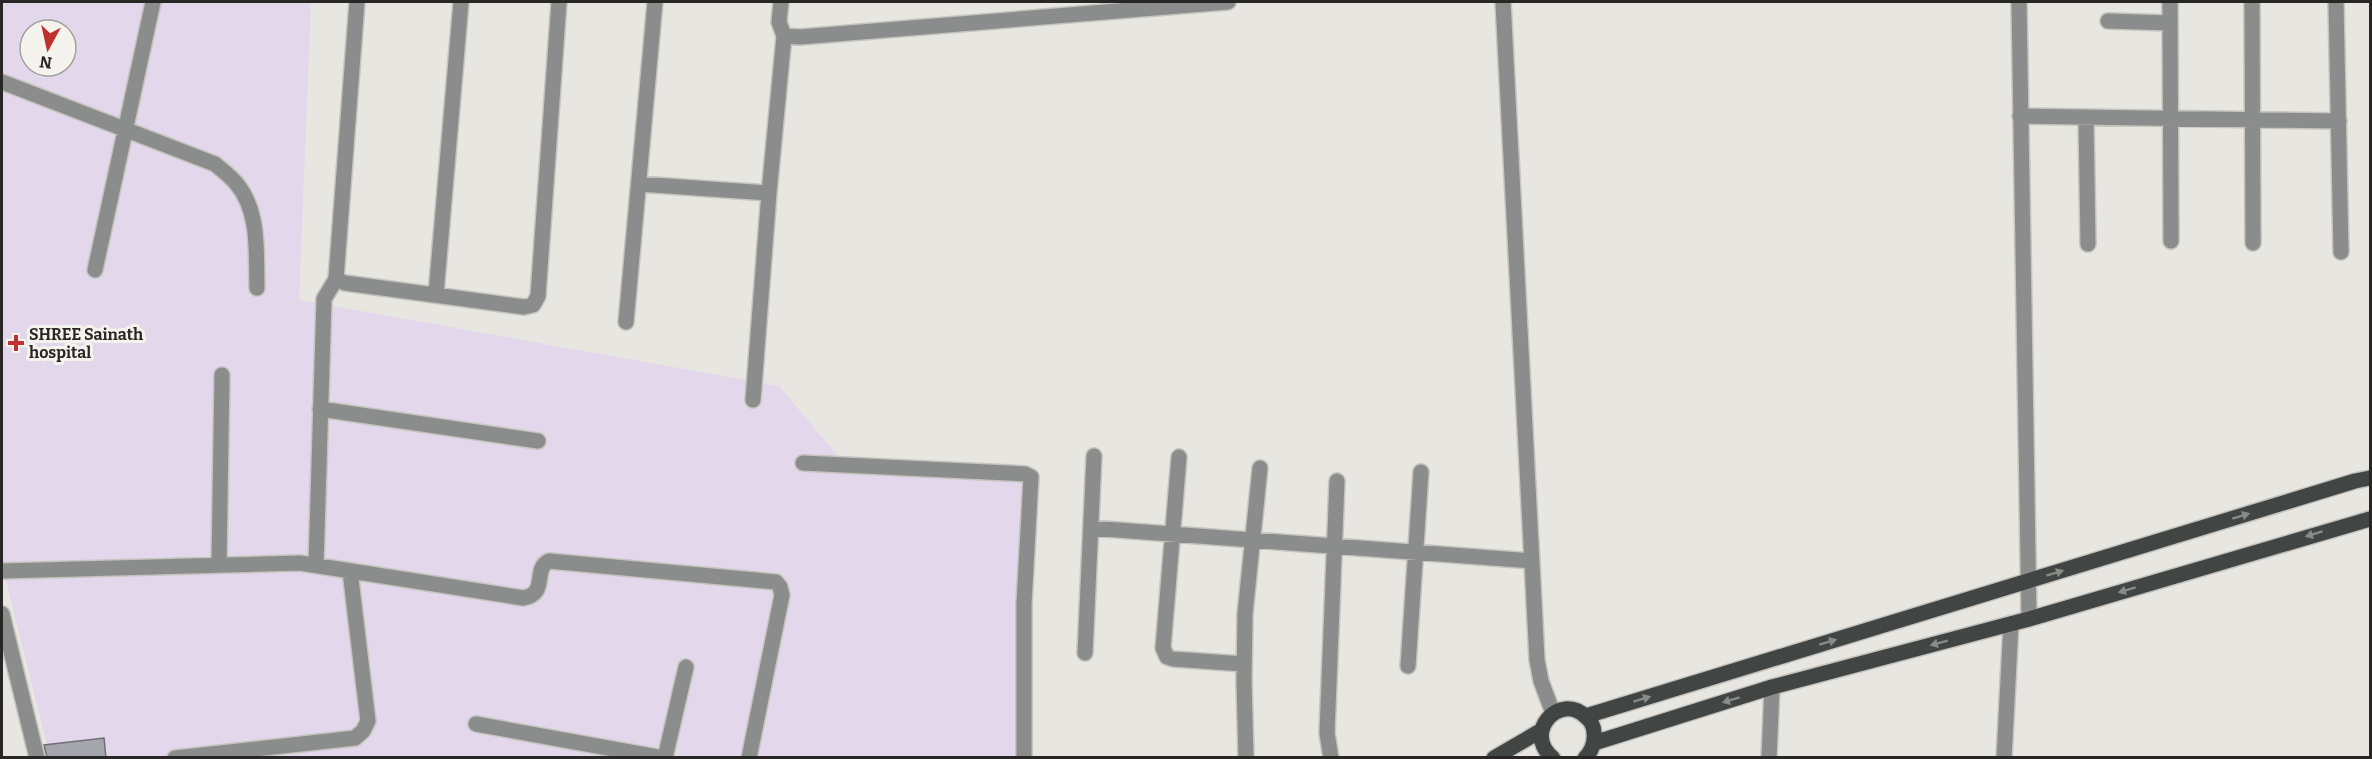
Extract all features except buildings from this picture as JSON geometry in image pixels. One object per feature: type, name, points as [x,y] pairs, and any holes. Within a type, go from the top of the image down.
[{"type":"main road","points":[[1586,716],[2370,478]]},
{"type":"main road","points":[[1553,758],[1543,747],[1542,730],[1545,722],[1553,713],[1566,709],[1575,710],[1586,716],[1594,728],[1591,752],[1772,687],[2029,619],[2370,519]]},
{"type":"main road","points":[[1494,758],[1542,730]]},
{"type":"street","points":[[95,270],[153,2]]},
{"type":"street","points":[[316,565],[324,299],[336,279],[357,2]]},
{"type":"street","points":[[436,294],[461,2]]},
{"type":"street","points":[[336,279],[345,283],[524,307],[533,304],[538,296],[559,2]]},
{"type":"street","points":[[626,322],[655,2]]},
{"type":"street","points":[[753,400],[784,36],[779,22],[781,2]]},
{"type":"street","points":[[784,36],[812,36],[1228,2]]},
{"type":"street","points":[[1503,2],[1537,660],[1541,681],[1553,713]]},
{"type":"street","points":[[2019,2],[2029,619]]},
{"type":"street","points":[[2170,2],[2171,241]]},
{"type":"street","points":[[2252,2],[2253,243]]},
{"type":"street","points":[[2336,2],[2341,252]]},
{"type":"street","points":[[2108,21],[2170,23]]},
{"type":"street","points":[[2,82],[215,164],[236,182],[249,201],[255,235],[257,288]]},
{"type":"street","points":[[2020,116],[2339,120]]},
{"type":"street","points":[[2086,117],[2088,243]]},
{"type":"street","points":[[639,184],[769,193]]},
{"type":"street","points":[[219,565],[222,375]]},
{"type":"street","points":[[320,409],[538,441]]},
{"type":"street","points":[[1085,653],[1094,456]]},
{"type":"street","points":[[1179,457],[1164,653],[1173,659],[1244,664]]},
{"type":"street","points":[[803,463],[1025,474],[1031,477],[1024,604],[1024,758]]},
{"type":"street","points":[[1246,758],[1245,614],[1260,468]]},
{"type":"street","points":[[1408,666],[1421,472]]},
{"type":"street","points":[[1330,758],[1327,733],[1337,481]]},
{"type":"street","points":[[1090,528],[1532,561]]},
{"type":"street","points":[[2,571],[300,562],[523,598],[532,597],[537,592],[543,566],[549,561],[776,582],[782,595],[749,758]]},
{"type":"street","points":[[175,758],[355,738],[363,731],[368,721],[350,571]]},
{"type":"street","points":[[2,614],[37,758]]},
{"type":"street","points":[[2004,758],[2011,624]]},
{"type":"street","points":[[476,724],[664,758],[686,667]]},
{"type":"street","points":[[1769,758],[1772,687]]},
{"type":"shaded area","points":[[2,2],[311,2],[299,300],[779,386],[838,456],[1023,473],[1015,757],[50,757],[2,565]]},
{"type":"place","name":"SHREE Sainath hospital","points":[[16,343]]}]
